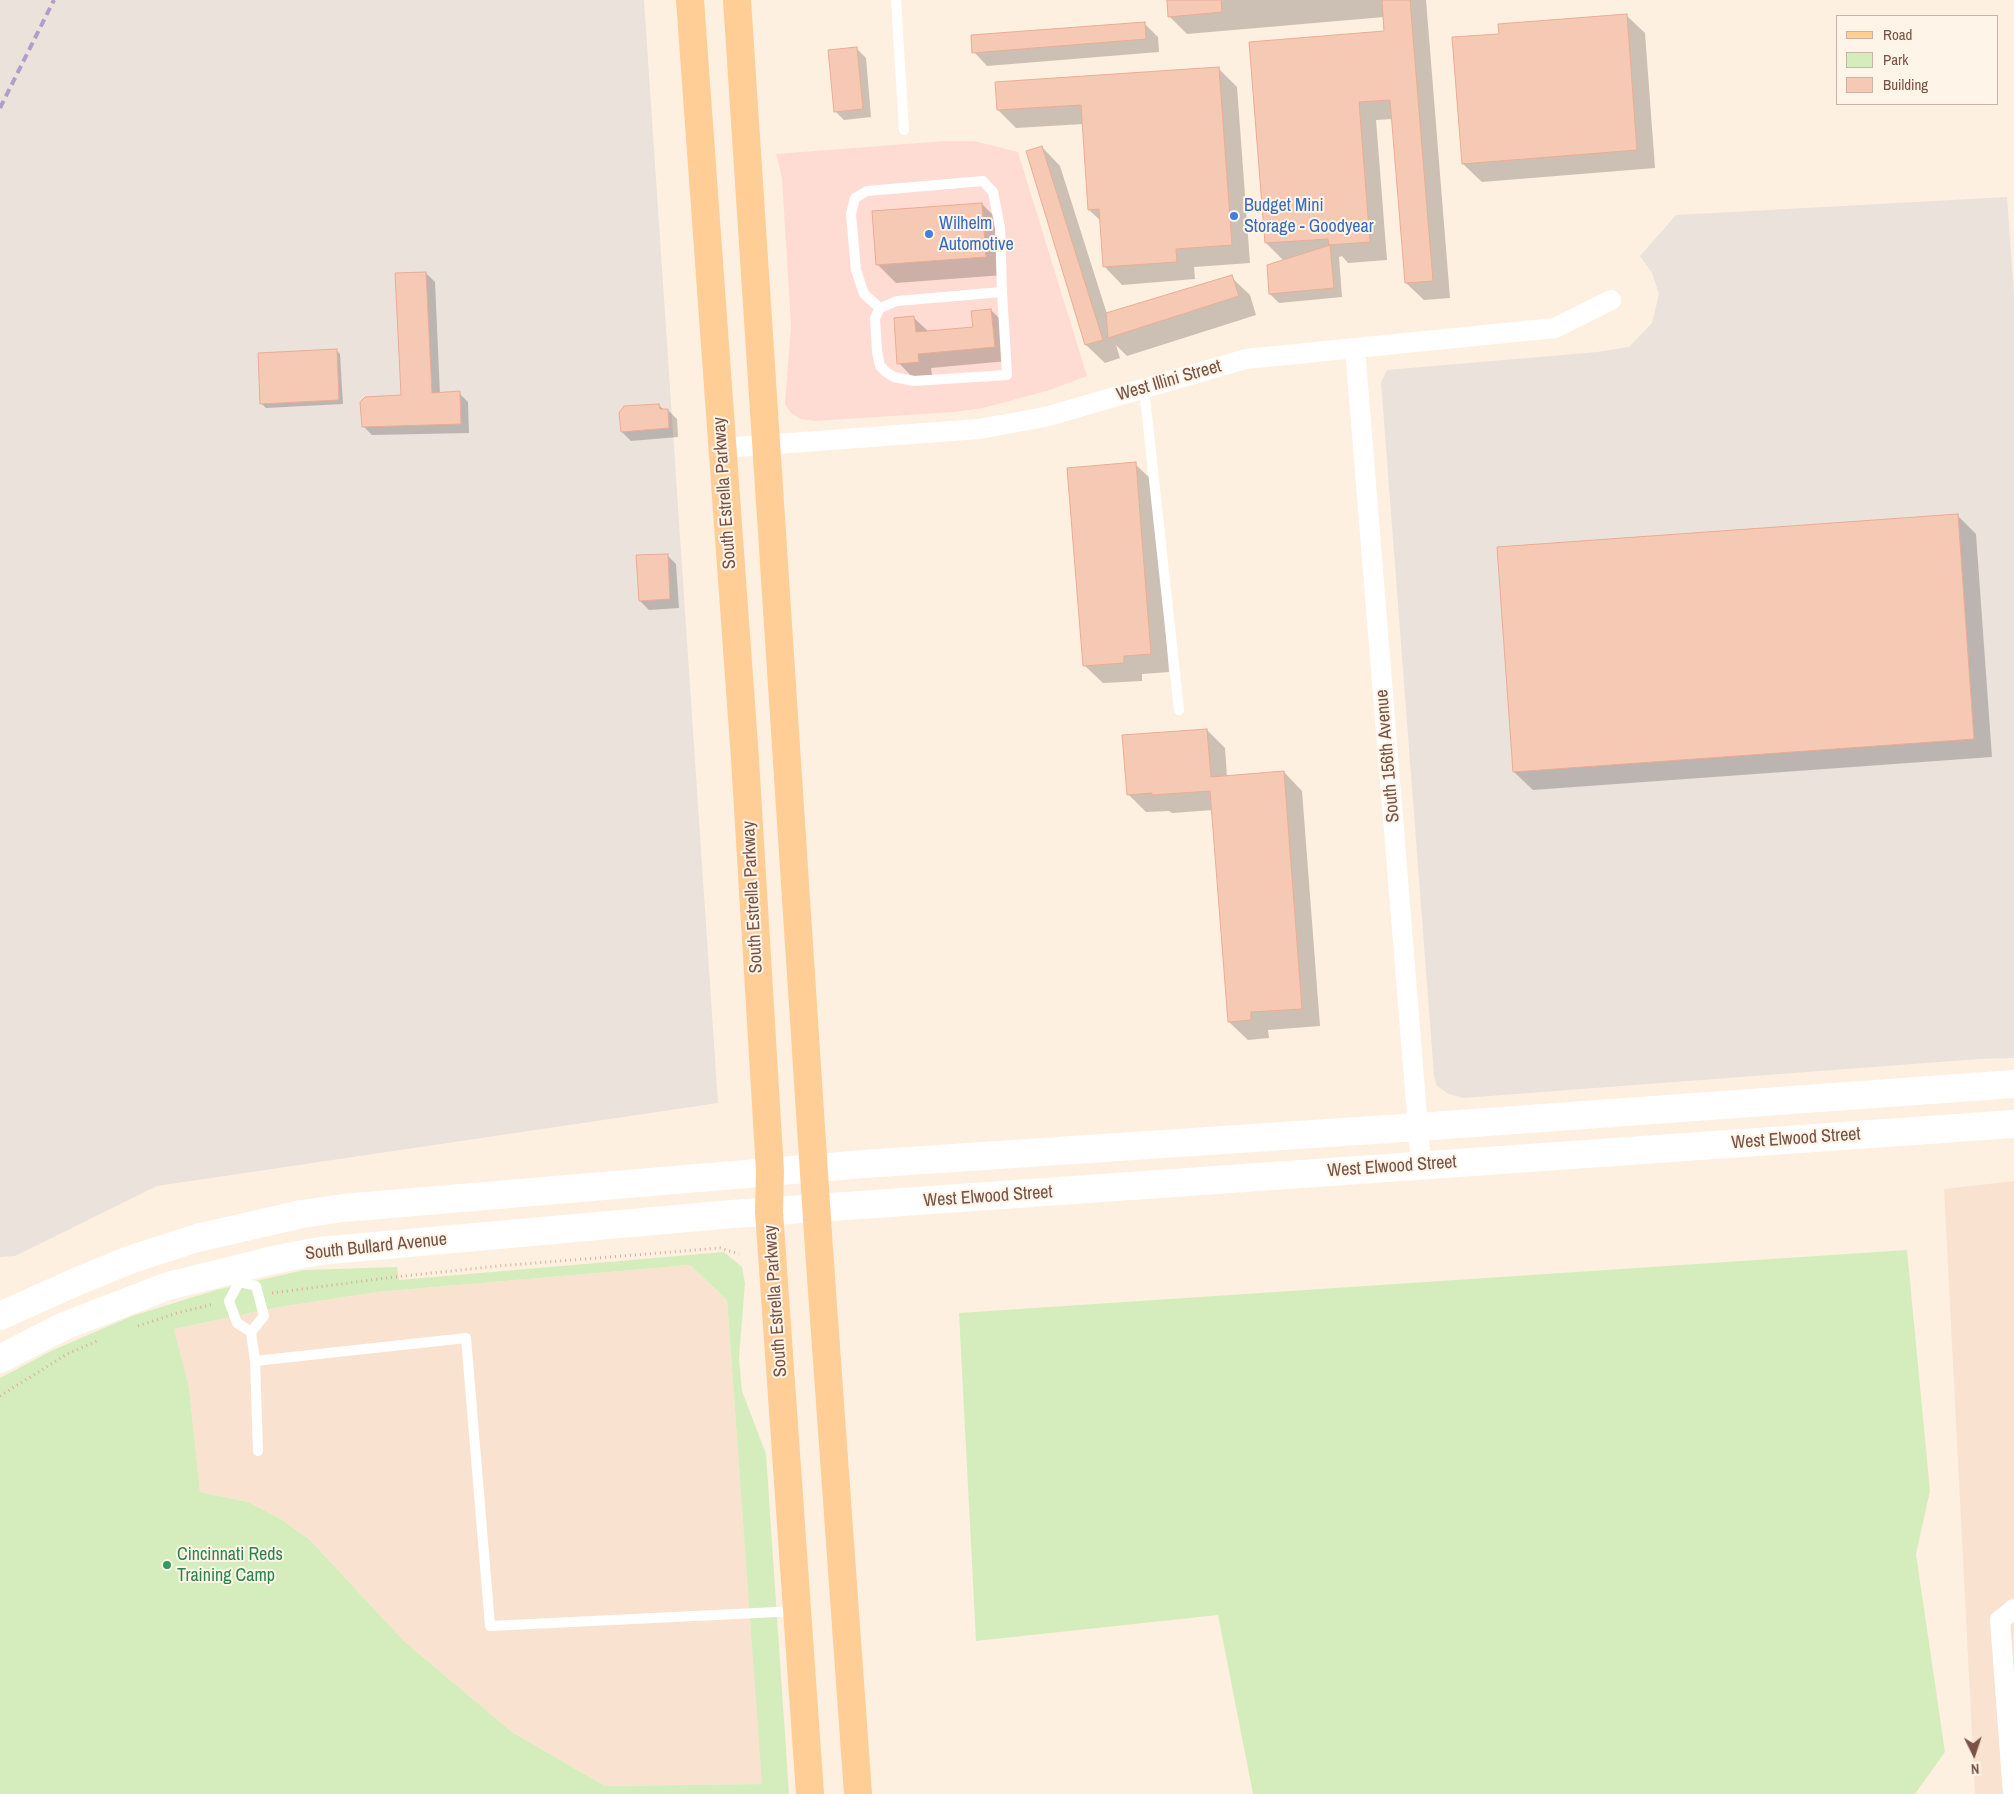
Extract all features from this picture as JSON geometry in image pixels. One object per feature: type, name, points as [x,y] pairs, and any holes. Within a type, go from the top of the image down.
[{"type":"main road","name":"South Estrella Parkway","points":[[690,0],[745,759],[770,1171],[769,1212],[810,1794]]},
{"type":"main road","points":[[737,0],[765,445],[858,1794]]},
{"type":"main road","points":[[0,1316],[78,1281],[141,1256],[197,1238],[302,1214],[343,1208],[770,1171],[2014,1084]]},
{"type":"main road","name":"West Elwood Street","points":[[769,1212],[2014,1124]]},
{"type":"main road","name":"South Bullard Avenue","points":[[0,1359],[64,1326],[168,1286],[237,1275],[319,1252],[366,1246],[769,1212]]},
{"type":"street","name":"West Illini Street","points":[[722,448],[979,429],[1045,417],[1246,359],[1556,328],[1612,300]]},
{"type":"street","name":"South 156th Avenue","points":[[1355,348],[1422,1165]]},
{"type":"street","points":[[2007,1614],[2013,1794]]},
{"type":"lane","points":[[896,0],[904,130]]},
{"type":"lane","points":[[880,308],[864,294],[856,270],[852,214],[855,198],[867,191],[983,181],[993,192],[1000,228],[1007,375],[914,381],[894,377],[880,366],[877,352],[874,318],[880,308],[897,301],[1002,292]]},
{"type":"lane","points":[[1144,388],[1179,710]]},
{"type":"lane","points":[[252,1332],[237,1323],[229,1301],[237,1275],[256,1286],[264,1316],[252,1332],[255,1361],[258,1451]]},
{"type":"lane","points":[[255,1361],[466,1338],[490,1626],[798,1611]]},
{"type":"path","points":[[259,1296],[394,1276],[498,1266],[720,1248],[739,1254]]},
{"type":"path","points":[[135,1327],[177,1313],[229,1301]]},
{"type":"path","points":[[0,1396],[67,1354],[103,1339]]},
{"type":"shaded area","points":[[0,0],[644,0],[718,1103],[157,1186],[15,1256],[0,1257]]},
{"type":"shaded area","points":[[945,141],[974,141],[1018,152],[1087,376],[1050,390],[983,408],[954,412],[815,421],[800,419],[790,412],[785,404],[791,325],[782,178],[776,154]]},
{"type":"shaded area","points":[[2007,197],[2014,294],[2014,1058],[1979,1059],[1463,1098],[1449,1094],[1437,1086],[1434,1076],[1381,382],[1387,370],[1597,352],[1629,347],[1652,323],[1659,294],[1652,273],[1640,256],[1676,215]]},
{"type":"shaded area","points":[[2014,1181],[2014,1794],[1975,1794],[1944,1189]]},
{"type":"shaded area","points":[[690,1265],[727,1300],[763,1784],[605,1786],[512,1732],[405,1642],[310,1540],[281,1519],[248,1502],[200,1492],[189,1387],[174,1329],[274,1308],[377,1292]]},
{"type":"green space","points":[[1907,1250],[1930,1491],[1916,1554],[1945,1752],[1915,1794],[1253,1794],[1218,1615],[976,1641],[959,1313]]},
{"type":"green space","name":"Cincinnati Reds Training Camp","points":[[724,1252],[742,1267],[745,1283],[739,1358],[742,1391],[766,1454],[789,1794],[0,1794],[0,1378],[53,1350],[132,1316],[216,1290],[304,1270],[397,1267],[399,1280]],"holes":[[[690,1265],[727,1300],[762,1784],[605,1786],[512,1732],[405,1642],[310,1540],[281,1519],[248,1502],[200,1492],[189,1387],[174,1329],[274,1308],[377,1292]]]},
{"type":"building","points":[[1167,0],[1221,0],[1222,12],[1168,17]]},
{"type":"building","points":[[1382,0],[1410,0],[1433,281],[1405,283],[1390,100],[1359,102],[1370,242],[1329,245],[1328,239],[1265,243],[1249,42],[1384,31]]},
{"type":"building","points":[[1627,14],[1637,150],[1462,164],[1452,37],[1499,34],[1498,24]]},
{"type":"building","points":[[1145,22],[1146,39],[972,53],[971,35]]},
{"type":"building","points":[[857,47],[863,109],[834,112],[828,50]]},
{"type":"building","points":[[1219,67],[1232,245],[1176,249],[1177,262],[1103,267],[1099,209],[1088,210],[1081,105],[997,110],[995,82]]},
{"type":"building","points":[[1042,146],[1103,340],[1085,345],[1026,151]]},
{"type":"building","name":"Wilhelm Automotive","points":[[982,203],[986,257],[876,265],[872,211]]},
{"type":"building","points":[[1330,245],[1334,288],[1269,294],[1267,265]]},
{"type":"building","points":[[426,272],[432,393],[460,391],[461,424],[362,427],[360,402],[365,397],[401,395],[395,273]]},
{"type":"building","points":[[1232,275],[1239,296],[1108,338],[1106,313]]},
{"type":"building","points":[[991,309],[995,347],[918,354],[919,362],[897,364],[894,318],[914,316],[916,332],[973,327],[971,311]]},
{"type":"building","points":[[337,349],[339,400],[260,404],[258,353]]},
{"type":"building","points":[[659,404],[660,409],[668,409],[669,428],[621,432],[619,413],[624,406]]},
{"type":"building","points":[[1136,462],[1151,654],[1124,656],[1124,663],[1083,666],[1067,468]]},
{"type":"building","points":[[1958,514],[1974,739],[1513,772],[1497,547]]},
{"type":"building","points":[[668,554],[670,599],[639,601],[636,555]]},
{"type":"building","points":[[1207,729],[1211,777],[1284,771],[1302,1009],[1251,1012],[1251,1020],[1228,1022],[1210,791],[1127,795],[1122,735]]},
{"type":"railway","points":[[0,108],[54,0]]},
{"type":"place","name":"Budget Mini Storage - Goodyear","points":[[1234,216]]},
{"type":"place","name":"Wilhelm Automotive","points":[[929,234]]},
{"type":"place","name":"Cincinnati Reds Training Camp","points":[[167,1565]]}]
